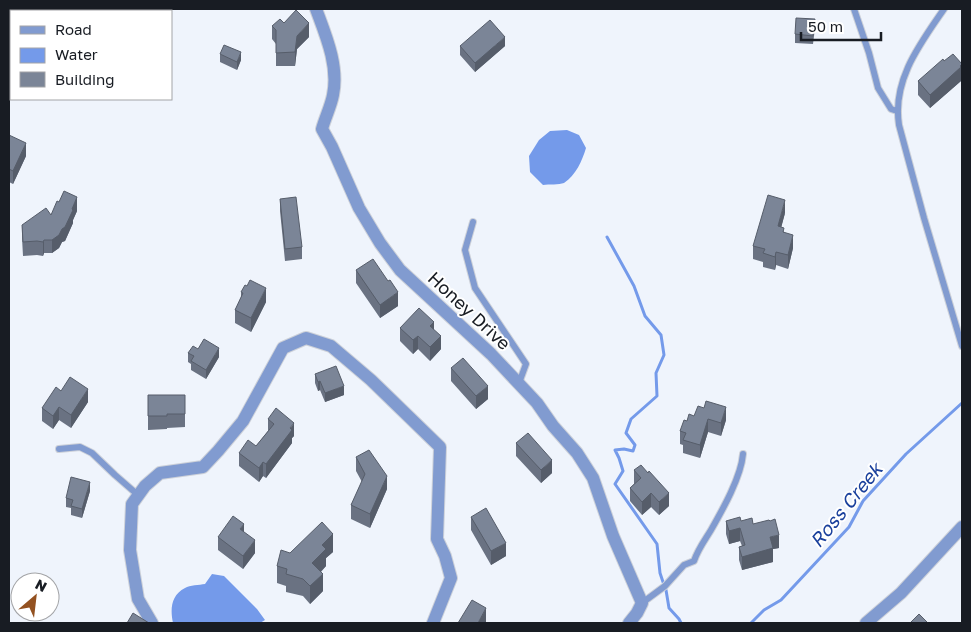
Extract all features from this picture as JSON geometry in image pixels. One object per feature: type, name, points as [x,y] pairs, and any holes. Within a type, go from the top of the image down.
[{"type":"street","name":"Honey Drive","points":[[316,9],[326,35],[334,68],[333,95],[322,128],[359,208],[380,243],[400,270],[491,354],[537,402],[553,426],[577,453],[593,478],[613,536],[642,603]]},
{"type":"street","points":[[152,623],[138,599],[130,550],[132,504],[144,486],[160,473],[203,467],[242,421],[283,348],[306,338],[331,346],[371,380],[440,447],[437,539],[445,556],[451,578],[433,623]]},
{"type":"street","points":[[866,623],[900,593],[962,527]]},
{"type":"street","points":[[629,623],[642,603]]},
{"type":"lane","points":[[854,9],[869,53],[878,88],[891,109],[898,111]]},
{"type":"lane","points":[[944,9],[909,62],[902,80],[898,111],[899,125],[924,218],[962,346]]},
{"type":"lane","points":[[473,222],[465,250],[475,288],[526,364],[519,383]]},
{"type":"lane","points":[[59,449],[80,447],[92,453],[138,495]]},
{"type":"lane","points":[[642,603],[665,586],[684,565],[694,561],[697,552],[733,488],[743,461],[743,454]]},
{"type":"water","points":[[567,130],[579,135],[586,148],[583,158],[575,172],[564,183],[543,185],[530,172],[529,156],[539,140],[550,131]]},
{"type":"water","points":[[212,574],[224,576],[257,609],[265,620],[260,623],[173,623],[172,608],[177,594],[187,587],[205,584]]},
{"type":"building","points":[[296,10],[309,23],[297,36],[295,52],[276,53],[276,30],[272,26],[280,19],[284,23]]},
{"type":"building","points":[[796,18],[815,19],[813,36],[795,34]]},
{"type":"building","points":[[490,20],[505,37],[475,63],[460,46]]},
{"type":"building","points":[[224,45],[241,52],[237,62],[220,54]]},
{"type":"building","points":[[953,54],[962,64],[961,67],[930,95],[918,81],[943,59],[944,61]]},
{"type":"building","points":[[9,135],[26,143],[13,171],[9,169]]},
{"type":"building","points":[[64,191],[77,197],[65,227],[59,235],[52,240],[44,240],[43,242],[23,242],[22,225],[46,208],[51,215]]},
{"type":"building","points":[[768,195],[785,200],[778,226],[784,228],[783,232],[793,235],[788,255],[776,252],[775,257],[763,253],[765,249],[753,246]]},
{"type":"building","points":[[296,197],[302,247],[285,249],[280,199]]},
{"type":"building","points":[[373,259],[398,292],[380,305],[356,270]]},
{"type":"building","points":[[250,280],[266,288],[251,318],[235,310],[243,293],[241,292]]},
{"type":"building","points":[[419,308],[434,322],[430,326],[441,336],[430,347],[418,336],[413,340],[400,328]]},
{"type":"building","points":[[204,339],[219,348],[206,370],[191,361],[194,356],[188,353],[193,346],[198,349]]},
{"type":"building","points":[[463,358],[488,386],[476,396],[451,368]]},
{"type":"building","points":[[336,366],[344,386],[325,393],[315,374]]},
{"type":"building","points":[[70,377],[88,389],[71,415],[59,407],[53,416],[42,408],[56,387],[61,391]]},
{"type":"building","points":[[148,395],[185,395],[185,414],[148,416]]},
{"type":"building","points":[[706,401],[726,407],[721,423],[708,419],[700,445],[683,440],[686,433],[680,431],[684,420],[687,421],[689,414],[694,416],[698,406],[704,408]]},
{"type":"building","points":[[276,408],[294,423],[290,428],[292,430],[266,464],[263,462],[259,468],[239,453],[248,440],[256,446],[274,424],[268,419]]},
{"type":"building","points":[[528,433],[552,460],[541,470],[516,443]]},
{"type":"building","points":[[369,450],[387,476],[370,514],[351,505],[365,474],[356,457]]},
{"type":"building","points":[[641,465],[669,493],[659,502],[651,493],[642,502],[630,488],[641,478],[634,470]]},
{"type":"building","points":[[71,477],[90,482],[82,509],[71,506],[73,500],[66,498]]},
{"type":"building","points":[[486,508],[506,543],[491,551],[471,517]]},
{"type":"building","points":[[233,516],[244,524],[240,529],[255,540],[243,556],[218,537]]},
{"type":"building","points":[[740,517],[741,521],[752,518],[753,524],[775,519],[779,535],[770,537],[773,548],[742,557],[739,547],[745,545],[740,528],[729,531],[726,521]]},
{"type":"building","points":[[322,522],[333,534],[322,545],[326,549],[312,563],[323,574],[310,586],[303,579],[286,574],[287,569],[277,566],[281,550],[290,553]]},
{"type":"building","points":[[472,600],[486,608],[478,623],[458,623]]},
{"type":"building","points":[[133,613],[149,623],[127,623]]},
{"type":"building","points":[[919,614],[928,623],[910,623]]},
{"type":"waterway","points":[[607,237],[634,286],[645,316],[661,335],[664,355],[656,373],[657,396],[631,419],[626,433],[635,445],[633,451],[615,450],[623,471],[615,484],[657,544],[660,573],[663,582]]},
{"type":"waterway","name":"Ross Creek","points":[[751,623],[764,610],[781,600],[849,527],[863,501],[906,454],[962,403]]},
{"type":"waterway","points":[[666,590],[669,608],[681,623]]}]
